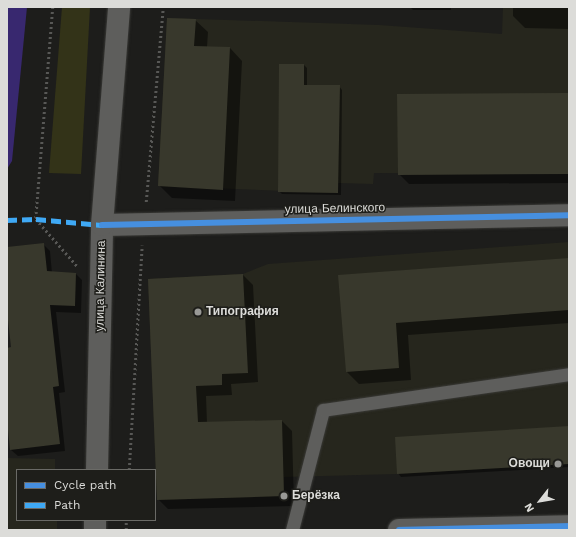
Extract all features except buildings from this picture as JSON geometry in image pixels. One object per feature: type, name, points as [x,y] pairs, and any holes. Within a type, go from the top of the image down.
[{"type":"street","name":"улица Калинина","points":[[97,469],[102,225],[119,7]]},
{"type":"street","name":"улица Белинского","points":[[102,225],[569,215]]},
{"type":"street","points":[[399,530],[569,526]]},
{"type":"lane","points":[[292,530],[323,410],[569,374]]},
{"type":"path","points":[[36,219],[53,7]]},
{"type":"shaded area","points":[[7,7],[27,7],[12,161],[7,169]]},
{"type":"shaded area","points":[[62,7],[90,7],[81,174],[49,173]]},
{"type":"shaded area","points":[[503,7],[569,7],[569,174],[374,173],[373,184],[338,183],[338,193],[158,186],[167,18],[379,25],[502,34]]},
{"type":"shaded area","points":[[569,242],[569,464],[397,474],[284,477],[284,496],[157,500],[148,279],[243,274],[268,264]]},
{"type":"shaded area","points":[[7,458],[55,459],[55,469],[16,469],[16,521],[57,521],[57,530],[7,530]]},
{"type":"marked path","points":[[7,220],[36,219],[102,225]]},
{"type":"cycle path","points":[[102,225],[569,215]]},
{"type":"cycle path","points":[[399,530],[569,526]]},
{"type":"place","name":"Типография","points":[[198,312]]},
{"type":"place","name":"Овощи","points":[[558,464]]},
{"type":"place","name":"Берёзка","points":[[284,496]]}]
